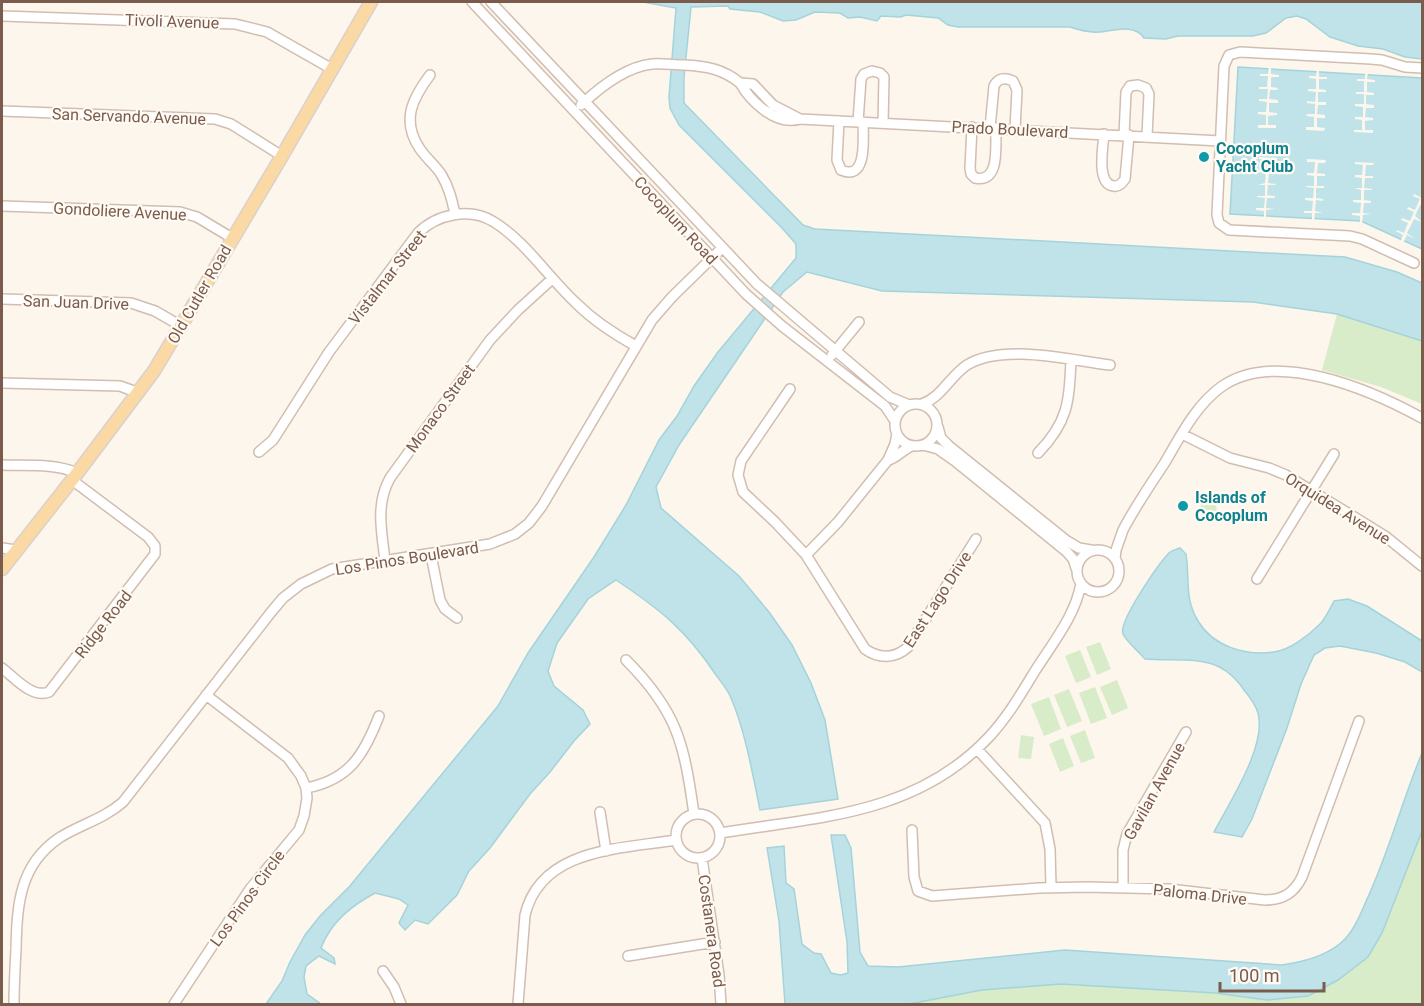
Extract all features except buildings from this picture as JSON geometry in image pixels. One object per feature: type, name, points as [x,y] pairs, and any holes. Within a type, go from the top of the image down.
[{"type":"main road","name":"Old Cutler Road","points":[[2,569],[139,393],[282,156],[371,2]]},
{"type":"street","name":"Cocoplum Road","points":[[472,2],[746,294],[827,362],[885,406],[895,421]]},
{"type":"street","name":"Cocoplum Road","points":[[491,2],[779,306],[890,397],[909,405]]},
{"type":"street","name":"Tivoli Avenue","points":[[2,16],[234,24],[267,32],[332,69]]},
{"type":"street","points":[[1414,263],[1362,239],[1350,236],[1226,229],[1219,223],[1217,215],[1220,141],[1224,66],[1226,58],[1232,54],[1378,60],[1405,67],[1422,68]]},
{"type":"street","name":"Prado Boulevard","points":[[574,111],[620,75],[647,65],[659,64],[697,66],[725,72],[740,83],[753,84],[773,105],[800,119],[1220,141]]},
{"type":"street","points":[[839,121],[837,163],[841,170],[850,172],[858,169],[861,164],[861,80],[864,74],[872,71],[880,73],[884,78],[883,123]]},
{"type":"street","points":[[430,75],[413,100],[411,126],[417,146],[446,182],[454,214],[478,216],[497,223],[589,315],[615,335],[636,346]]},
{"type":"street","points":[[972,127],[970,171],[975,178],[982,179],[988,177],[993,171],[994,86],[1000,79],[1013,81],[1017,87],[1015,129]]},
{"type":"street","points":[[1104,134],[1103,179],[1108,184],[1116,186],[1125,179],[1126,92],[1130,86],[1137,85],[1146,88],[1149,94],[1147,136]]},
{"type":"street","name":"San Servando Avenue","points":[[2,111],[215,119],[231,124],[282,156]]},
{"type":"street","name":"Gondoliere Avenue","points":[[2,206],[180,212],[197,217],[232,238]]},
{"type":"street","name":"Vistalmar Street","points":[[259,452],[273,440],[329,352],[418,233],[432,222],[454,214]]},
{"type":"street","name":"Los Pinos Boulevard","points":[[14,1005],[18,905],[22,885],[43,851],[59,838],[108,813],[123,802],[272,611],[290,592],[309,579],[332,569],[430,555],[499,542],[515,534],[534,517],[558,482],[652,320],[665,303],[722,248]]},
{"type":"street","name":"Monaco Street","points":[[385,561],[380,510],[383,493],[390,478],[490,340],[512,315],[552,279]]},
{"type":"street","name":"San Juan Drive","points":[[2,299],[131,303],[155,311],[181,326]]},
{"type":"street","points":[[827,362],[859,322]]},
{"type":"street","points":[[790,389],[741,461],[738,475],[741,489],[746,495],[806,555],[838,522],[888,460],[895,444],[897,434],[895,421],[900,411],[909,405],[931,401],[961,370],[989,356],[1008,354],[1110,365]]},
{"type":"street","points":[[1038,453],[1055,434],[1064,417],[1071,360]]},
{"type":"street","points":[[888,460],[894,459],[903,450],[912,446],[923,445],[938,449],[1067,552],[1073,559],[1081,583],[1089,590],[1102,591],[1113,585],[1119,572],[1116,550],[1123,530],[1201,405],[1222,386],[1246,375],[1274,370],[1303,373],[1378,397],[1422,418]]},
{"type":"street","points":[[2,383],[120,386],[139,393]]},
{"type":"street","points":[[923,445],[933,438],[937,422],[937,404],[944,389]]},
{"type":"street","points":[[922,404],[933,411],[941,438],[949,446],[1067,541],[1079,548],[1106,551],[1116,559]]},
{"type":"street","points":[[897,434],[901,440],[912,446]]},
{"type":"street","name":"Orquidea Avenue","points":[[1182,434],[1230,458],[1286,475],[1385,536],[1422,566]]},
{"type":"street","points":[[1257,579],[1334,454]]},
{"type":"street","points":[[2,465],[67,469],[75,476]]},
{"type":"street","name":"Ridge Road","points":[[2,668],[30,690],[43,694],[55,686],[152,560],[155,548],[148,537],[75,476]]},
{"type":"street","points":[[1076,568],[1081,557],[1109,544],[1123,530]]},
{"type":"street","name":"East Lago Drive","points":[[806,555],[862,645],[876,655],[890,657],[899,654],[912,642],[975,539]]},
{"type":"street","points":[[2,548],[16,550]]},
{"type":"street","points":[[430,555],[440,600],[445,609],[457,618]]},
{"type":"street","points":[[720,833],[834,815],[889,802],[937,780],[977,749],[1011,709],[1073,609],[1081,583]]},
{"type":"street","points":[[1073,609],[1095,591]]},
{"type":"street","points":[[626,660],[659,698],[674,726],[685,757],[694,814]]},
{"type":"street","points":[[206,695],[288,758],[299,772],[306,788],[330,782],[347,771],[368,742],[379,716]]},
{"type":"street","name":"Paloma Drive","points":[[912,830],[914,883],[922,893],[943,897],[1051,887],[1123,887],[1274,900],[1288,896],[1302,877],[1359,721]]},
{"type":"street","name":"Gavilan Avenue","points":[[1123,887],[1123,850],[1127,834],[1186,732]]},
{"type":"street","points":[[977,749],[1045,823],[1050,849],[1051,887]]},
{"type":"street","name":"Los Pinos Circle","points":[[174,1005],[250,889],[300,827],[306,803],[306,788]]},
{"type":"street","points":[[600,812],[606,851]]},
{"type":"street","points":[[694,814],[708,816],[714,820],[720,833],[716,849],[702,858],[688,856],[682,852],[676,840],[678,826],[682,820],[694,814]]},
{"type":"street","points":[[518,1005],[526,909],[545,878],[561,865],[583,855],[676,840]]},
{"type":"street","name":"Costanera Road","points":[[702,858],[715,942],[721,1005]]},
{"type":"street","points":[[628,956],[715,942]]},
{"type":"street","points":[[383,971],[401,1005]]},
{"type":"green space","points":[[1337,314],[1422,341],[1422,404],[1381,387],[1322,370]]},
{"type":"green space","points":[[1213,494],[1219,518],[1204,522],[1199,497]]},
{"type":"green space","points":[[1100,642],[1111,669],[1097,675],[1086,647]]},
{"type":"green space","points":[[1080,650],[1091,677],[1076,683],[1065,656]]},
{"type":"green space","points":[[1117,680],[1128,708],[1112,715],[1100,687]]},
{"type":"green space","points":[[1095,687],[1107,718],[1091,724],[1079,693]]},
{"type":"green space","points":[[1069,689],[1082,721],[1067,727],[1054,695]]},
{"type":"green space","points":[[1049,697],[1061,729],[1044,736],[1031,704]]},
{"type":"green space","points":[[1085,730],[1095,758],[1081,763],[1070,736]]},
{"type":"green space","points":[[1021,735],[1034,737],[1031,759],[1018,758]]},
{"type":"green space","points":[[1063,738],[1074,766],[1060,772],[1049,744]]},
{"type":"green space","points":[[1422,831],[1422,1004],[909,1004],[982,990],[1061,984],[1215,993],[1267,1000],[1368,957],[1382,933]]},
{"type":"water","points":[[643,2],[1422,2],[1422,59],[1405,57],[1383,49],[1358,46],[1330,37],[1306,19],[1297,16],[1286,18],[1266,33],[1253,36],[1178,36],[1166,39],[1144,38],[1140,33],[1129,29],[1095,32],[1070,27],[958,27],[948,25],[938,18],[906,15],[881,16],[877,21],[860,17],[848,18],[840,13],[815,12],[796,20],[783,21],[760,12],[730,9],[728,6],[691,7],[684,77],[684,103],[803,225],[815,229],[1345,257],[1397,272],[1422,283],[1422,341],[1337,314],[1253,302],[882,291],[807,272],[783,292],[679,445],[656,487],[661,508],[739,576],[769,612],[792,645],[811,683],[825,720],[838,799],[760,810],[744,739],[730,695],[705,659],[683,633],[660,611],[616,580],[588,599],[557,643],[548,671],[554,686],[583,710],[590,724],[530,794],[490,848],[469,871],[457,895],[428,924],[415,920],[405,930],[399,923],[408,905],[399,899],[375,893],[358,903],[330,930],[321,948],[334,958],[335,964],[319,956],[306,966],[304,977],[307,994],[321,1004],[266,1004],[282,981],[305,935],[349,887],[498,706],[528,653],[594,557],[626,505],[659,440],[677,416],[694,386],[718,352],[796,258],[796,244],[782,228],[679,125],[670,108],[669,97],[676,8]]},
{"type":"water","points":[[1238,67],[1422,78],[1422,249],[1361,221],[1230,214]]},
{"type":"water","points":[[1180,548],[1186,554],[1189,596],[1198,621],[1212,637],[1230,647],[1241,651],[1263,653],[1280,651],[1305,637],[1320,624],[1334,601],[1348,599],[1367,606],[1422,641],[1422,672],[1405,662],[1376,653],[1340,646],[1325,648],[1314,655],[1301,684],[1287,728],[1252,819],[1242,837],[1214,832],[1252,758],[1259,726],[1258,713],[1254,704],[1236,680],[1222,668],[1197,661],[1145,659],[1123,634],[1123,628],[1132,606],[1148,581],[1169,553]]},
{"type":"water","points":[[1422,753],[1422,831],[1382,933],[1368,957],[1338,980],[1308,996],[1267,1000],[1215,993],[1061,984],[982,990],[909,1004],[785,1004],[779,921],[767,848],[784,846],[786,883],[794,889],[802,944],[814,953],[821,954],[831,973],[841,975],[848,973],[847,942],[831,835],[845,835],[851,848],[860,952],[868,966],[898,967],[1065,950],[1282,965],[1324,954],[1339,945],[1352,930],[1382,863]]},
{"type":"pier","points":[[1269,66],[1271,66],[1271,74],[1279,75],[1279,77],[1271,77],[1271,87],[1278,88],[1270,90],[1269,99],[1278,100],[1278,103],[1269,103],[1269,112],[1277,113],[1277,115],[1268,116],[1268,125],[1276,125],[1276,128],[1258,128],[1258,125],[1266,125],[1266,115],[1258,114],[1258,112],[1266,112],[1267,102],[1259,101],[1259,99],[1267,99],[1268,89],[1259,89],[1259,87],[1267,87],[1268,76],[1260,76],[1260,74],[1268,74]]},
{"type":"pier","points":[[1317,69],[1319,69],[1319,77],[1327,77],[1327,79],[1319,79],[1319,89],[1326,90],[1326,92],[1318,92],[1318,102],[1326,102],[1326,105],[1318,105],[1317,114],[1325,115],[1325,118],[1317,118],[1317,127],[1325,128],[1324,131],[1306,130],[1306,127],[1314,127],[1314,117],[1306,116],[1315,114],[1315,104],[1307,103],[1307,101],[1315,102],[1316,92],[1308,91],[1308,89],[1316,89],[1316,79],[1309,78],[1309,76],[1316,76]]},
{"type":"pier","points":[[1365,71],[1368,72],[1367,79],[1375,80],[1375,82],[1367,82],[1367,92],[1374,93],[1374,95],[1366,95],[1366,104],[1374,105],[1374,108],[1366,108],[1365,117],[1373,118],[1373,120],[1365,121],[1365,130],[1373,130],[1373,133],[1354,132],[1354,130],[1362,130],[1362,120],[1355,119],[1355,117],[1363,117],[1363,107],[1355,106],[1355,104],[1364,104],[1364,94],[1356,94],[1356,92],[1364,92],[1364,81],[1357,81],[1357,79],[1365,79]]},
{"type":"pier","points":[[1259,157],[1277,158],[1277,160],[1269,160],[1269,171],[1276,171],[1276,173],[1269,173],[1268,183],[1276,184],[1268,185],[1267,195],[1275,196],[1275,198],[1267,198],[1266,208],[1275,209],[1266,210],[1266,219],[1264,219],[1264,211],[1256,210],[1256,208],[1264,208],[1265,198],[1257,197],[1265,196],[1265,185],[1258,185],[1265,183],[1266,173],[1258,172],[1258,170],[1266,171],[1267,160],[1259,159]]},
{"type":"pier","points":[[1307,159],[1326,160],[1325,163],[1318,163],[1317,173],[1325,174],[1325,176],[1317,176],[1317,186],[1324,186],[1324,188],[1316,188],[1316,198],[1323,199],[1323,201],[1316,200],[1315,211],[1323,213],[1315,213],[1314,222],[1312,222],[1312,213],[1304,213],[1304,211],[1312,211],[1313,201],[1305,200],[1305,198],[1313,198],[1314,188],[1306,187],[1314,186],[1314,176],[1307,175],[1307,173],[1314,173],[1315,162],[1307,162]]},
{"type":"pier","points":[[1355,162],[1374,163],[1366,165],[1365,176],[1373,176],[1373,178],[1365,178],[1364,188],[1372,190],[1364,190],[1364,200],[1371,201],[1371,203],[1364,203],[1363,213],[1371,214],[1363,215],[1362,224],[1360,224],[1360,216],[1352,215],[1352,213],[1360,213],[1361,203],[1353,202],[1353,200],[1361,200],[1361,190],[1354,188],[1362,188],[1362,178],[1355,177],[1355,175],[1362,175],[1363,165],[1355,164]]},
{"type":"pier","points":[[1414,194],[1422,198],[1422,205],[1415,216],[1422,222],[1414,219],[1407,233],[1415,239],[1407,235],[1403,243],[1400,242],[1403,235],[1396,231],[1404,233],[1408,223],[1401,220],[1402,218],[1410,221],[1414,212],[1407,209],[1408,207],[1415,210],[1420,199],[1413,196]]},
{"type":"place","name":"Cocoplum Yacht Club","points":[[1204,157]]},
{"type":"place","name":"Islands of Cocoplum","points":[[1183,506]]}]
